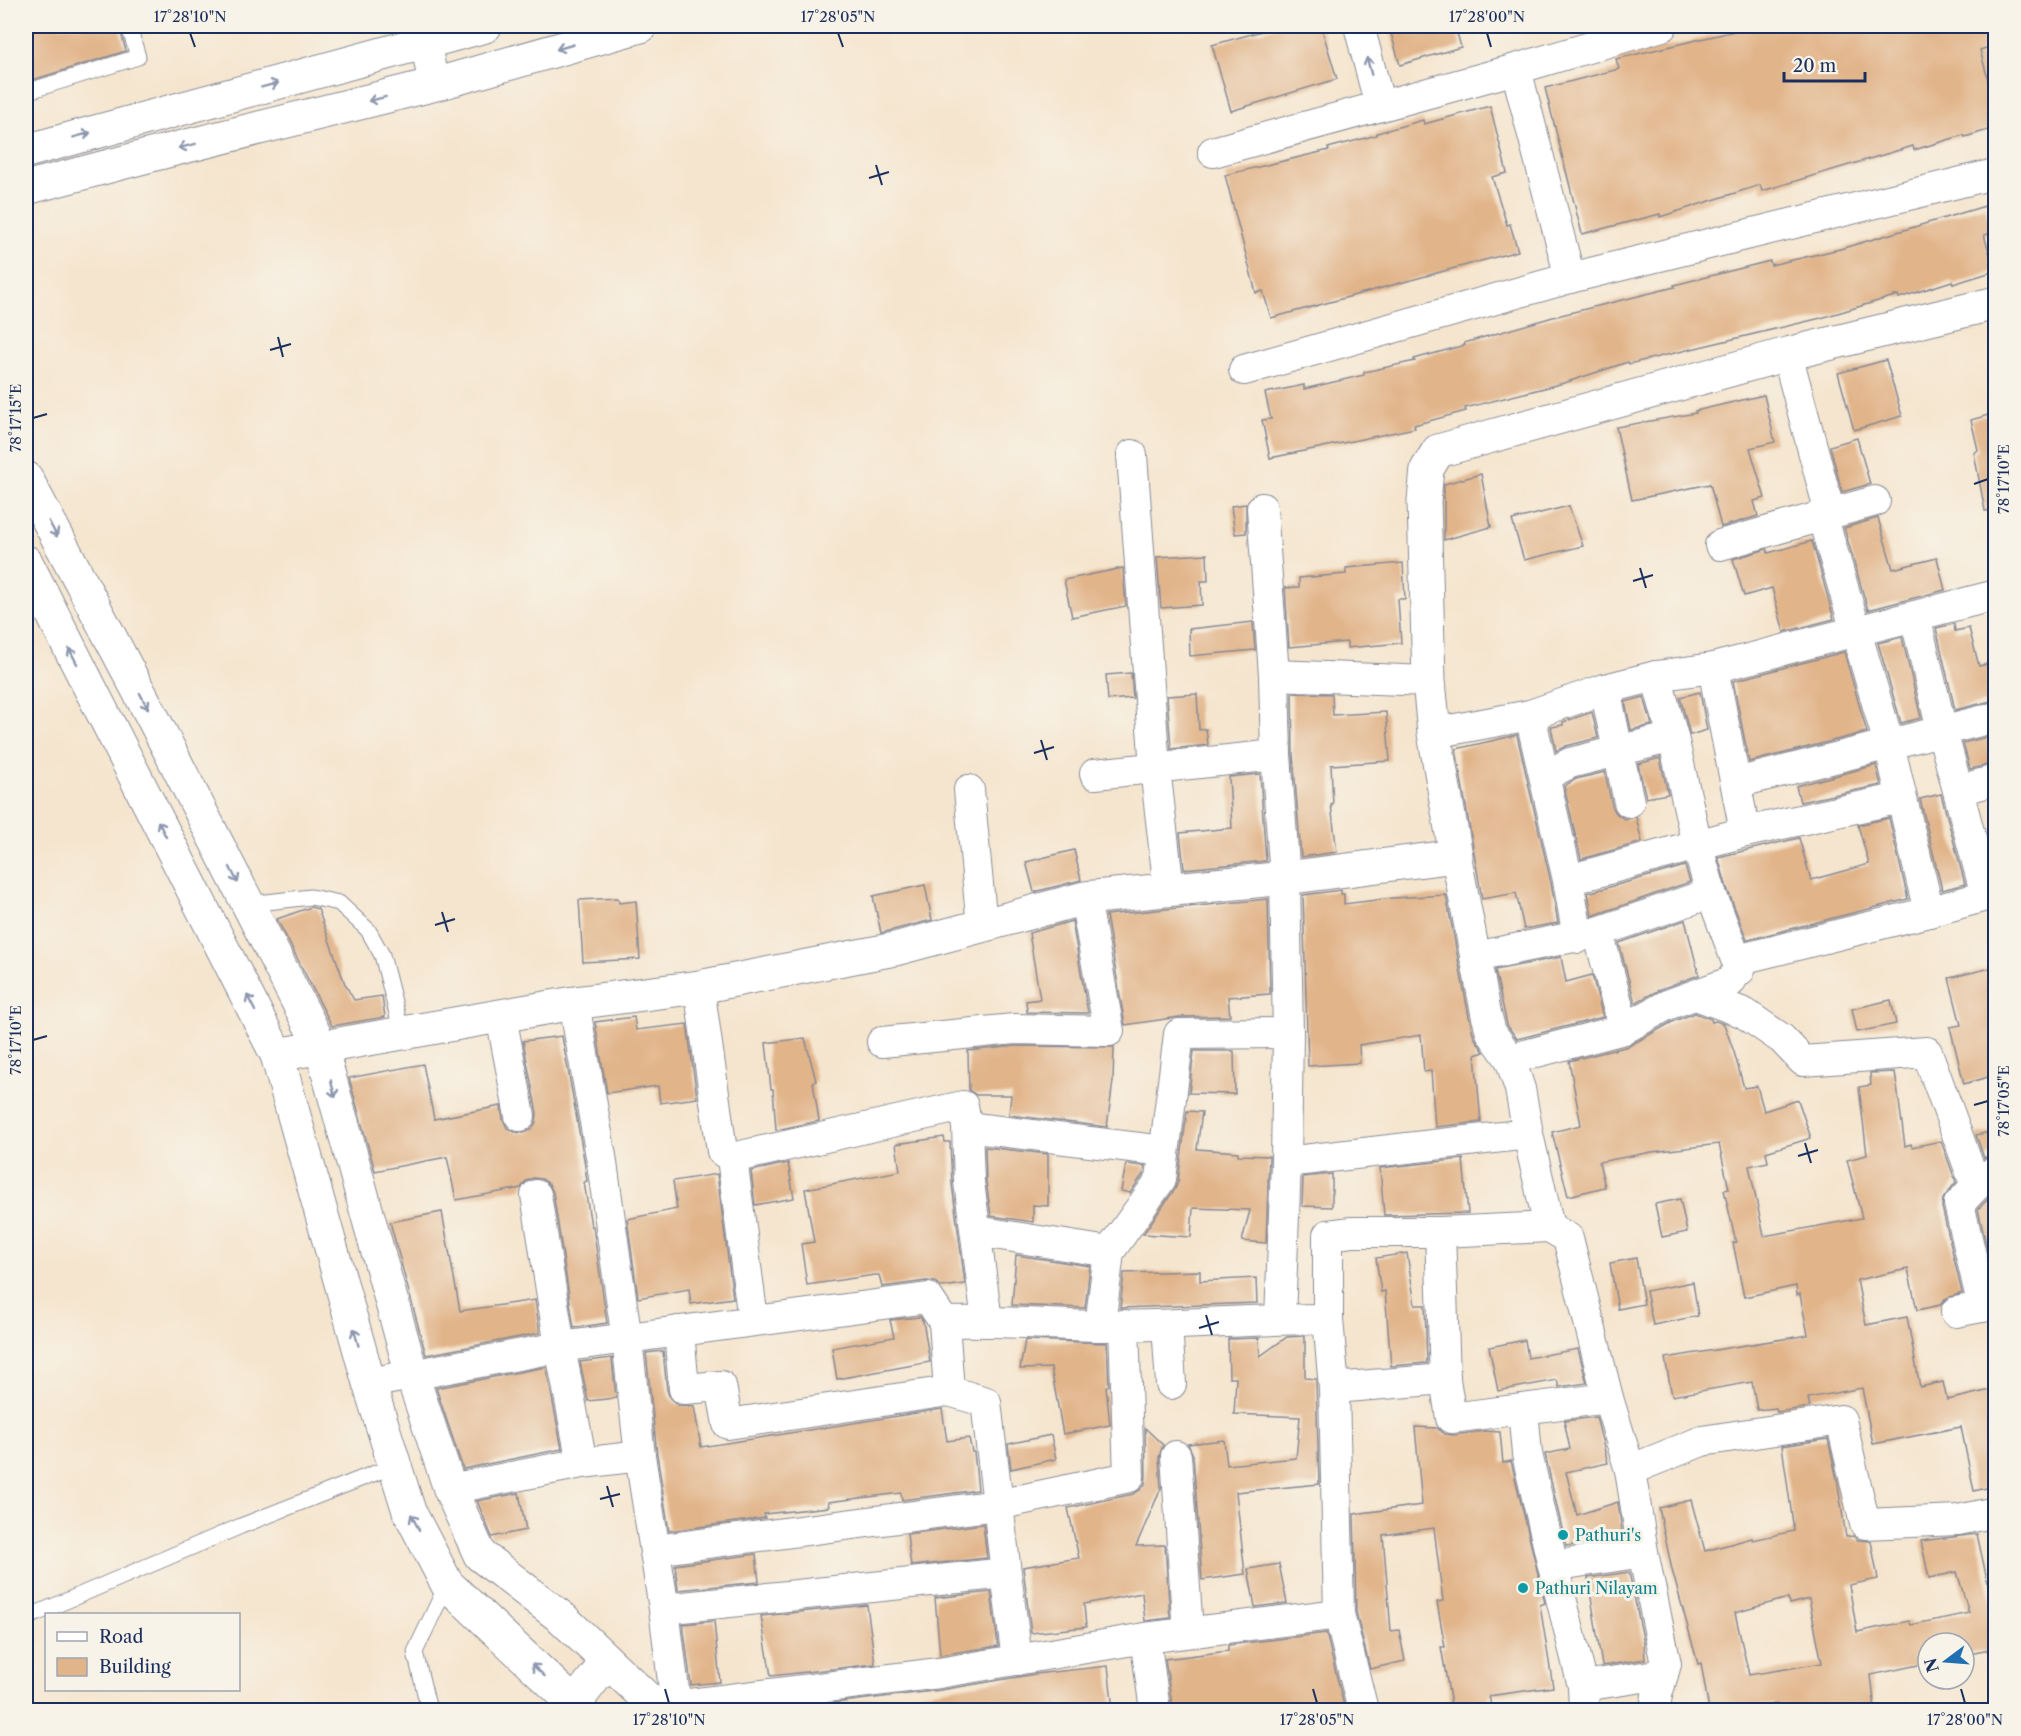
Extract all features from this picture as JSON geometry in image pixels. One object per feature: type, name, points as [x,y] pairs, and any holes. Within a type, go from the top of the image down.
[{"type":"street","points":[[26,151],[424,34],[485,26]]},
{"type":"street","points":[[26,189],[155,154],[434,85],[641,26]]},
{"type":"street","points":[[1359,26],[1380,106]]},
{"type":"street","points":[[1212,152],[1516,69],[1662,26]]},
{"type":"street","points":[[424,34],[434,85]]},
{"type":"street","points":[[1516,69],[1570,278]]},
{"type":"street","points":[[1244,370],[1570,278],[1986,176]]},
{"type":"street","points":[[1549,1227],[1520,1089],[1510,1059],[1491,1032],[1434,733],[1429,681],[1424,501],[1427,469],[1438,451],[1787,354],[1995,303]]},
{"type":"street","points":[[1787,354],[1856,631],[1889,744],[1929,912]]},
{"type":"street","points":[[1132,455],[1155,768],[1169,890]]},
{"type":"street","points":[[26,477],[154,720],[321,1047],[412,1375],[450,1489],[480,1555],[562,1618],[607,1662],[664,1708],[939,1673],[1145,1638],[1339,1614]]},
{"type":"street","points":[[1720,545],[1875,501]]},
{"type":"street","points":[[1262,508],[1285,878],[1288,1033],[1280,1319]]},
{"type":"street","points":[[26,562],[277,1055],[393,1466],[409,1511],[447,1584],[577,1707],[607,1662]]},
{"type":"street","points":[[1434,733],[1530,715],[1605,688],[1656,676],[1713,668],[1995,595]]},
{"type":"street","points":[[1510,1059],[1624,1029],[1667,1005],[1730,982],[1740,970],[1745,958],[1929,912],[1991,894],[1942,730],[1915,615]]},
{"type":"street","points":[[1713,668],[1745,832]]},
{"type":"street","points":[[1274,675],[1429,681]]},
{"type":"street","points":[[1656,676],[1673,737],[1697,845],[1711,893],[1740,970]]},
{"type":"street","points":[[1605,688],[1629,802]]},
{"type":"street","points":[[1530,715],[1568,880],[1624,1029]]},
{"type":"street","points":[[1736,783],[1995,717]]},
{"type":"street","points":[[1545,776],[1570,763],[1673,737]]},
{"type":"street","points":[[1095,774],[1276,755]]},
{"type":"street","points":[[1959,790],[1995,780]]},
{"type":"street","points":[[969,790],[982,926]]},
{"type":"street","points":[[1568,880],[1745,832],[1901,798]]},
{"type":"street","points":[[277,1055],[574,1003],[699,987],[895,949],[1084,898],[1285,878],[1456,856]]},
{"type":"street","points":[[1475,957],[1588,935],[1711,893]]},
{"type":"street","points":[[882,1041],[1014,1029],[1109,1030],[1084,898]]},
{"type":"street","points":[[699,987],[722,1151],[732,1158],[753,1320]]},
{"type":"street","points":[[1696,995],[1744,1013],[1782,1039],[1803,1061],[1927,1052],[1985,1178],[1959,1204],[1978,1308]]},
{"type":"street","points":[[574,1003],[601,1156],[627,1340],[640,1456],[664,1609],[664,1708]]},
{"type":"street","points":[[501,1016],[520,1116]]},
{"type":"street","points":[[655,1550],[997,1505],[1130,1477],[1112,1325],[1109,1252],[1161,1179],[1179,1034],[1288,1033]]},
{"type":"street","points":[[732,1158],[963,1106],[967,1127],[969,1182],[987,1321]]},
{"type":"street","points":[[967,1127],[1164,1151]]},
{"type":"street","points":[[1286,1162],[1528,1134]]},
{"type":"street","points":[[536,1195],[582,1463]]},
{"type":"street","points":[[1363,1710],[1339,1614],[1334,1388],[1328,1319],[1328,1235],[1352,1232],[1440,1232],[1549,1227],[1568,1238],[1608,1398],[1630,1470],[1643,1552],[1666,1664],[1655,1710]]},
{"type":"street","points":[[976,1231],[1109,1252]]},
{"type":"street","points":[[1440,1232],[1445,1379],[1451,1418],[1608,1398]]},
{"type":"street","points":[[369,1383],[561,1347],[928,1298],[944,1323],[950,1391]]},
{"type":"street","points":[[944,1323],[987,1321],[1167,1325],[1328,1319]]},
{"type":"street","points":[[1167,1325],[1171,1384]]},
{"type":"street","points":[[679,1331],[684,1389],[721,1386],[728,1424],[902,1396],[950,1391],[986,1402],[1017,1660]]},
{"type":"street","points":[[1334,1388],[1445,1379]]},
{"type":"street","points":[[1524,1409],[1527,1454],[1584,1698],[1663,1674]]},
{"type":"street","points":[[1630,1470],[1702,1441],[1841,1420],[1865,1524],[1958,1520],[1995,1512]]},
{"type":"street","points":[[450,1489],[582,1463],[640,1456]]},
{"type":"street","points":[[1176,1456],[1188,1632]]},
{"type":"street","points":[[1553,1566],[1643,1552]]},
{"type":"street","points":[[664,1609],[1005,1573]]},
{"type":"street","points":[[1145,1638],[1155,1710]]},
{"type":"lane","points":[[26,92],[138,57],[129,26]]},
{"type":"lane","points":[[249,904],[310,897],[339,903],[368,930],[382,955],[402,1033]]},
{"type":"lane","points":[[26,1618],[241,1526],[393,1466]]},
{"type":"lane","points":[[429,1710],[415,1652],[447,1584]]},
{"type":"building","points":[[26,26],[119,26],[126,51],[26,82]]},
{"type":"building","points":[[1280,26],[1321,26],[1337,79],[1231,111],[1212,45]]},
{"type":"building","points":[[1389,26],[1455,26],[1461,47],[1400,65]]},
{"type":"building","points":[[1756,26],[1995,26],[1995,45],[1980,50],[1995,105],[1995,128],[1914,150],[1913,146],[1762,191],[1760,185],[1660,217],[1660,214],[1582,234],[1545,88],[1619,69],[1616,59]]},
{"type":"building","points":[[1490,106],[1507,173],[1492,177],[1518,251],[1271,318],[1263,291],[1256,293],[1225,175],[1329,150],[1328,148],[1423,120],[1424,124]]},
{"type":"building","points":[[1985,206],[1993,233],[1984,235],[1995,271],[1953,284],[1952,281],[1899,298],[1898,295],[1821,318],[1629,364],[1628,362],[1564,383],[1465,408],[1466,411],[1414,425],[1415,428],[1270,458],[1262,420],[1271,419],[1265,393],[1304,385],[1304,389],[1364,375],[1364,372],[1415,361],[1414,359],[1465,345],[1464,343],[1553,317],[1770,261],[1771,265],[1840,249]]},
{"type":"building","points":[[1886,360],[1902,416],[1854,430],[1838,373]]},
{"type":"building","points":[[1764,395],[1775,442],[1750,448],[1765,498],[1754,501],[1758,516],[1721,527],[1710,484],[1632,500],[1616,427],[1696,413],[1695,411]]},
{"type":"building","points":[[1995,413],[1995,510],[1985,511],[1974,453],[1978,450],[1971,420]]},
{"type":"building","points":[[1857,438],[1870,484],[1842,492],[1830,446]]},
{"type":"building","points":[[1481,474],[1491,527],[1444,540],[1444,484]]},
{"type":"building","points":[[1246,504],[1246,533],[1235,534],[1231,506]]},
{"type":"building","points":[[1569,506],[1583,546],[1524,560],[1512,520]]},
{"type":"building","points":[[1878,518],[1893,569],[1937,558],[1945,590],[1868,610],[1844,528]]},
{"type":"building","points":[[1812,541],[1834,619],[1784,632],[1772,588],[1744,596],[1733,559],[1767,549],[1768,553]]},
{"type":"building","points":[[1207,554],[1208,581],[1201,581],[1202,605],[1161,608],[1157,557]]},
{"type":"building","points":[[1403,563],[1405,599],[1398,599],[1401,643],[1347,648],[1347,642],[1289,647],[1285,588],[1299,587],[1299,578],[1346,574],[1346,568]]},
{"type":"building","points":[[1123,568],[1126,606],[1072,617],[1064,580]]},
{"type":"building","points":[[1253,622],[1255,650],[1190,656],[1189,629]]},
{"type":"building","points":[[1954,624],[1955,631],[1969,628],[1979,666],[1995,662],[1995,700],[1955,710],[1936,628]]},
{"type":"building","points":[[1902,637],[1921,718],[1901,723],[1878,643]]},
{"type":"building","points":[[1844,652],[1867,732],[1749,762],[1733,681]]},
{"type":"building","points":[[1131,673],[1133,698],[1108,700],[1106,675]]},
{"type":"building","points":[[1700,692],[1707,730],[1690,735],[1680,697]]},
{"type":"building","points":[[1292,693],[1332,694],[1333,715],[1386,712],[1390,761],[1331,765],[1333,805],[1331,805],[1337,852],[1301,857],[1293,754]]},
{"type":"building","points":[[1197,694],[1199,730],[1206,729],[1208,745],[1171,749],[1167,696]]},
{"type":"building","points":[[1644,697],[1652,725],[1631,730],[1625,702]]},
{"type":"building","points":[[1592,712],[1598,738],[1566,746],[1556,751],[1551,727],[1563,725],[1563,722]]},
{"type":"building","points":[[1517,735],[1558,923],[1524,929],[1516,893],[1482,899],[1456,749]]},
{"type":"building","points":[[1995,735],[1995,763],[1970,769],[1963,743]]},
{"type":"building","points":[[1660,758],[1668,794],[1646,798],[1638,764]]},
{"type":"building","points":[[1876,765],[1881,785],[1800,802],[1796,786]]},
{"type":"building","points":[[1605,772],[1612,806],[1616,813],[1624,819],[1636,817],[1642,842],[1581,859],[1564,786],[1576,779]]},
{"type":"building","points":[[1260,774],[1266,861],[1184,869],[1180,833],[1232,828],[1229,777]]},
{"type":"building","points":[[1941,794],[1965,884],[1942,890],[1920,799]]},
{"type":"building","points":[[1889,818],[1908,899],[1747,940],[1718,857],[1799,838],[1811,880],[1869,864],[1858,825]]},
{"type":"building","points":[[1074,850],[1081,880],[1034,892],[1026,862]]},
{"type":"building","points":[[1685,866],[1690,882],[1592,916],[1588,893]]},
{"type":"building","points":[[925,885],[932,920],[881,933],[873,896]]},
{"type":"building","points":[[1341,890],[1341,894],[1344,894],[1344,904],[1446,895],[1469,1017],[1474,1037],[1484,1052],[1475,1055],[1481,1122],[1435,1127],[1431,1071],[1424,1072],[1421,1035],[1359,1045],[1360,1063],[1308,1066],[1303,895]]},
{"type":"building","points":[[618,898],[619,903],[636,901],[640,959],[583,962],[579,900]]},
{"type":"building","points":[[1268,899],[1270,994],[1228,997],[1230,1016],[1179,1017],[1125,1025],[1106,915]]},
{"type":"building","points":[[311,907],[318,909],[345,984],[354,1000],[382,996],[385,1017],[332,1026],[277,919]]},
{"type":"building","points":[[1685,920],[1699,975],[1661,989],[1635,1003],[1619,943]]},
{"type":"building","points":[[1072,921],[1088,1013],[1027,1012],[1026,1001],[1040,999],[1029,933]]},
{"type":"building","points":[[1561,957],[1566,982],[1592,975],[1603,1017],[1517,1039],[1507,1025],[1495,970]]},
{"type":"building","points":[[1995,967],[1995,1075],[1964,1084],[1950,1027],[1961,1025],[1949,978]]},
{"type":"building","points":[[1891,1000],[1896,1024],[1857,1032],[1852,1009]]},
{"type":"building","points":[[1695,1013],[1711,1019],[1712,1022],[1724,1024],[1744,1088],[1757,1086],[1764,1111],[1798,1100],[1811,1138],[1766,1152],[1768,1162],[1749,1166],[1764,1236],[1862,1218],[1847,1160],[1867,1155],[1859,1087],[1871,1085],[1870,1073],[1895,1072],[1905,1146],[1911,1144],[1912,1147],[1941,1141],[1956,1182],[1943,1199],[1942,1207],[1962,1293],[1945,1299],[1940,1305],[1917,1310],[1908,1269],[1857,1280],[1866,1325],[1907,1317],[1920,1387],[1943,1382],[1947,1400],[1995,1389],[1995,1486],[1974,1491],[1961,1427],[1873,1444],[1862,1388],[1808,1398],[1810,1407],[1777,1412],[1776,1408],[1757,1410],[1752,1382],[1672,1396],[1665,1358],[1808,1335],[1800,1294],[1797,1295],[1796,1286],[1744,1297],[1733,1243],[1736,1242],[1724,1190],[1729,1189],[1719,1144],[1652,1152],[1599,1162],[1605,1187],[1568,1196],[1552,1132],[1581,1125],[1569,1061],[1629,1046],[1674,1021]]},
{"type":"building","points":[[634,1017],[636,1030],[687,1024],[697,1098],[660,1103],[658,1086],[607,1093],[595,1022]]},
{"type":"building","points":[[562,1036],[584,1159],[587,1181],[584,1182],[607,1323],[574,1328],[553,1192],[549,1184],[542,1179],[533,1178],[526,1181],[521,1188],[456,1200],[447,1157],[375,1171],[349,1078],[423,1064],[434,1119],[501,1106],[507,1128],[524,1133],[532,1129],[537,1113],[523,1041]]},
{"type":"building","points":[[805,1038],[816,1081],[813,1082],[819,1121],[776,1130],[766,1043]]},
{"type":"building","points":[[1015,1046],[1114,1047],[1113,1081],[1107,1127],[1009,1115],[1011,1095],[976,1095],[969,1090],[968,1051]]},
{"type":"building","points":[[1194,1051],[1234,1051],[1235,1094],[1189,1093]]},
{"type":"building","points":[[1187,1111],[1202,1112],[1197,1149],[1238,1152],[1238,1155],[1269,1156],[1266,1243],[1242,1241],[1250,1210],[1193,1208],[1191,1237],[1143,1234],[1178,1182]]},
{"type":"building","points":[[1995,1131],[1995,1153],[1984,1158],[1976,1135]]},
{"type":"building","points":[[944,1137],[945,1142],[950,1142],[952,1184],[965,1284],[941,1287],[935,1282],[926,1281],[882,1287],[879,1275],[875,1275],[807,1285],[801,1244],[814,1242],[805,1189],[900,1171],[896,1144]]},
{"type":"building","points":[[985,1147],[1048,1154],[1048,1206],[1033,1205],[1033,1222],[991,1216],[986,1181]]},
{"type":"building","points":[[1463,1159],[1468,1213],[1384,1215],[1380,1168]]},
{"type":"building","points":[[788,1163],[794,1198],[755,1205],[751,1171]]},
{"type":"building","points":[[1126,1164],[1145,1166],[1144,1173],[1130,1193],[1121,1191]]},
{"type":"building","points":[[717,1174],[733,1298],[691,1304],[689,1289],[638,1298],[627,1219],[677,1209],[673,1181]]},
{"type":"building","points":[[1332,1174],[1332,1207],[1302,1206],[1303,1177]]},
{"type":"building","points":[[1995,1192],[1995,1285],[1978,1209]]},
{"type":"building","points":[[1680,1199],[1687,1232],[1662,1237],[1655,1204]]},
{"type":"building","points":[[442,1212],[460,1311],[535,1300],[540,1333],[426,1355],[390,1222]]},
{"type":"building","points":[[1407,1253],[1415,1305],[1425,1305],[1427,1363],[1391,1366],[1385,1291],[1381,1292],[1376,1258]]},
{"type":"building","points":[[1016,1255],[1090,1266],[1085,1308],[1012,1305]]},
{"type":"building","points":[[1636,1258],[1644,1304],[1618,1309],[1610,1263]]},
{"type":"building","points":[[1200,1271],[1200,1281],[1256,1278],[1257,1303],[1120,1308],[1124,1273]]},
{"type":"building","points":[[1693,1282],[1698,1316],[1653,1325],[1646,1291]]},
{"type":"building","points":[[920,1317],[923,1321],[930,1362],[837,1379],[832,1348],[894,1337],[890,1320]]},
{"type":"building","points":[[1305,1336],[1305,1378],[1316,1379],[1319,1484],[1236,1492],[1245,1574],[1202,1580],[1193,1455],[1188,1444],[1224,1440],[1227,1465],[1296,1458],[1300,1417],[1234,1414],[1236,1378],[1229,1378],[1228,1339],[1259,1338],[1260,1356],[1287,1337]]},
{"type":"building","points":[[1025,1340],[1107,1343],[1109,1385],[1106,1387],[1110,1425],[1063,1434],[1051,1368],[1020,1369]]},
{"type":"building","points":[[1525,1340],[1528,1358],[1578,1349],[1587,1383],[1559,1387],[1557,1380],[1498,1391],[1489,1347]]},
{"type":"building","points":[[663,1351],[670,1398],[677,1405],[694,1406],[701,1447],[942,1409],[947,1441],[969,1438],[972,1452],[974,1452],[978,1490],[902,1500],[901,1493],[828,1502],[829,1507],[764,1514],[765,1518],[669,1531],[657,1454],[646,1353]]},
{"type":"building","points":[[612,1358],[616,1398],[588,1401],[580,1362]]},
{"type":"building","points":[[546,1367],[562,1449],[463,1469],[436,1388]]},
{"type":"building","points":[[1596,1417],[1608,1463],[1566,1472],[1577,1515],[1618,1502],[1623,1538],[1566,1546],[1545,1454],[1570,1449],[1564,1421]]},
{"type":"building","points":[[1415,1427],[1437,1428],[1444,1434],[1453,1435],[1485,1431],[1500,1432],[1503,1463],[1511,1461],[1545,1603],[1540,1605],[1553,1687],[1489,1696],[1492,1710],[1452,1710],[1441,1647],[1445,1647],[1437,1602],[1443,1601],[1434,1528],[1383,1535],[1391,1631],[1399,1630],[1405,1661],[1370,1669],[1356,1612],[1354,1514],[1422,1505]]},
{"type":"building","points":[[1145,1428],[1163,1445],[1159,1457],[1161,1488],[1136,1546],[1165,1545],[1170,1618],[1145,1621],[1142,1593],[1084,1604],[1086,1627],[1031,1633],[1023,1567],[1079,1558],[1068,1508],[1133,1494],[1140,1490],[1145,1484],[1146,1476]]},
{"type":"building","points":[[1051,1435],[1056,1459],[1011,1469],[1008,1444]]},
{"type":"building","points":[[1828,1439],[1846,1537],[1853,1536],[1858,1540],[1871,1541],[1878,1579],[1849,1585],[1857,1632],[1909,1621],[1911,1625],[1969,1613],[1957,1572],[1929,1578],[1921,1541],[1977,1534],[1992,1602],[1995,1601],[1995,1649],[1976,1653],[1976,1631],[1916,1631],[1916,1666],[1871,1675],[1875,1710],[1834,1710],[1834,1706],[1808,1710],[1777,1710],[1776,1704],[1733,1710],[1709,1710],[1701,1663],[1698,1664],[1672,1570],[1659,1508],[1691,1500],[1705,1551],[1752,1538],[1753,1540],[1794,1531],[1782,1446]],"holes":[[[1788,1598],[1789,1604],[1809,1599],[1822,1663],[1749,1675],[1735,1613]]]},
{"type":"building","points":[[519,1493],[526,1530],[492,1537],[477,1501]]},
{"type":"building","points":[[983,1524],[987,1558],[911,1566],[907,1534]]},
{"type":"building","points":[[756,1554],[759,1582],[678,1590],[675,1565]]},
{"type":"building","points":[[1279,1564],[1287,1603],[1255,1607],[1248,1569]]},
{"type":"building","points":[[1629,1572],[1644,1643],[1645,1659],[1602,1666],[1588,1578]]},
{"type":"building","points":[[991,1592],[998,1646],[940,1655],[935,1598]]},
{"type":"building","points":[[867,1605],[875,1664],[771,1676],[761,1616]]},
{"type":"building","points":[[714,1621],[720,1682],[691,1685],[683,1624]]},
{"type":"building","points":[[1326,1633],[1345,1710],[1173,1710],[1165,1659],[1228,1651],[1228,1645]]},
{"type":"building","points":[[1108,1666],[1113,1710],[777,1710],[941,1690],[1035,1674]]},
{"type":"place","name":"Pathuri's","points":[[1563,1535]]},
{"type":"place","name":"Pathuri Nilayam","points":[[1523,1588]]}]
